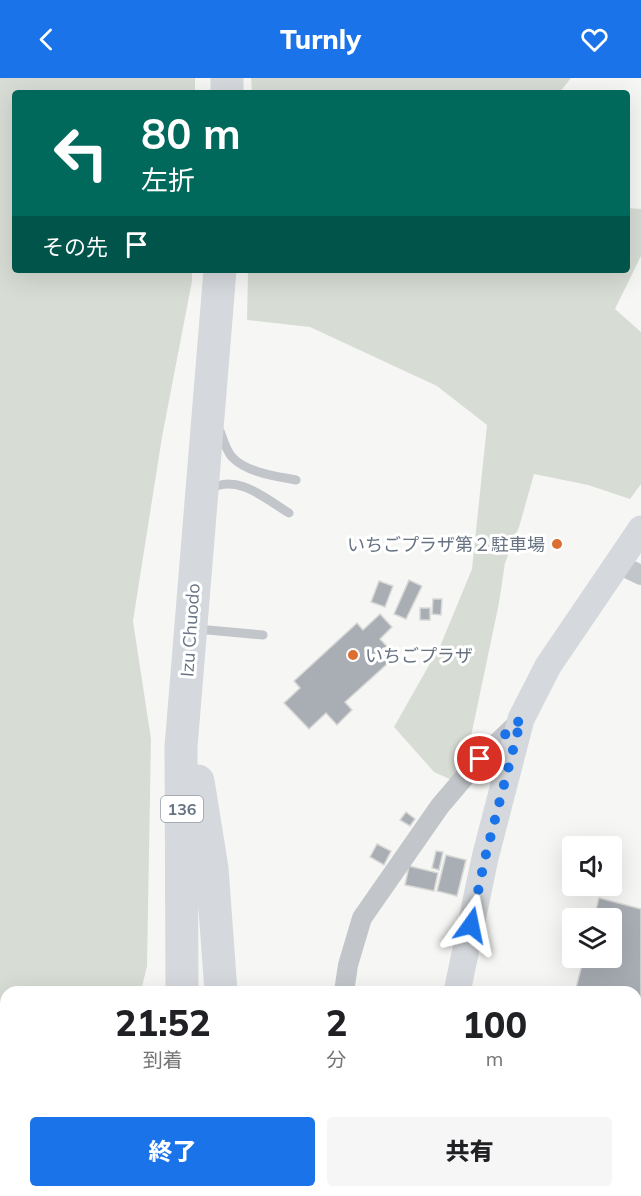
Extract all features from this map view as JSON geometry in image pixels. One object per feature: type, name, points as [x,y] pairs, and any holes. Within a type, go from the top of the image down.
[{"type":"highway","name":"Izu Chuodo","points":[[182,986],[189,758],[196,623],[220,273]]},
{"type":"highway","name":"Izu Chuodo","points":[[196,623],[216,486],[230,273]]},
{"type":"highway","name":"Izu Chuodo","points":[[189,758],[192,986]]},
{"type":"highway","points":[[162,986],[169,957],[178,849],[189,758]]},
{"type":"highway","points":[[189,758],[212,868],[221,986]]},
{"type":"main road","points":[[458,986],[485,858],[521,719],[548,666],[641,529]]},
{"type":"street","points":[[616,563],[641,574]]},
{"type":"street","points":[[345,986],[348,965],[362,918],[440,806],[480,759],[521,719]]},
{"type":"lane","points":[[220,431],[232,457],[246,467],[296,480]]},
{"type":"lane","points":[[216,486],[224,483],[244,486],[289,513]]},
{"type":"lane","points":[[196,623],[263,635]]},
{"type":"shaded area","points":[[0,78],[195,78],[195,90],[12,90],[12,273],[192,273],[192,281],[162,437],[133,621],[151,739],[147,966],[142,986],[0,986]]},
{"type":"shaded area","points":[[251,78],[571,78],[561,90],[252,90]]},
{"type":"shaded area","points":[[630,208],[641,209],[641,256],[615,309],[641,332],[641,484],[630,499],[588,485],[534,474],[520,524],[505,563],[499,603],[461,784],[434,772],[394,727],[441,644],[472,569],[487,425],[437,386],[310,327],[247,320],[248,273],[630,273]]},
{"type":"building","points":[[409,580],[422,586],[406,619],[394,614]]},
{"type":"building","points":[[379,581],[393,586],[385,607],[371,602]]},
{"type":"building","points":[[433,599],[442,599],[441,615],[432,614]]},
{"type":"building","points":[[420,608],[430,608],[430,620],[420,620]]},
{"type":"building","points":[[380,614],[392,627],[380,639],[396,656],[345,702],[352,710],[337,725],[326,713],[309,729],[284,703],[300,688],[294,681],[357,623],[363,630]]},
{"type":"building","points":[[406,812],[415,819],[410,826],[400,820]]},
{"type":"building","points":[[377,844],[391,851],[384,865],[370,857]]},
{"type":"building","points":[[436,851],[443,852],[439,870],[432,868]]},
{"type":"building","points":[[446,855],[466,860],[457,896],[437,891]]},
{"type":"building","points":[[409,866],[438,873],[434,891],[405,885]]},
{"type":"building","points":[[599,898],[641,909],[641,986],[577,986],[581,968],[622,968],[622,908],[596,908]]},
{"type":"place","name":"いちごプラザ第２駐車場","points":[[557,544]]},
{"type":"place","name":"いちごプラザ","points":[[353,655]]},
{"type":"route","points":[[471,925],[485,858],[521,719],[480,759]]}]
